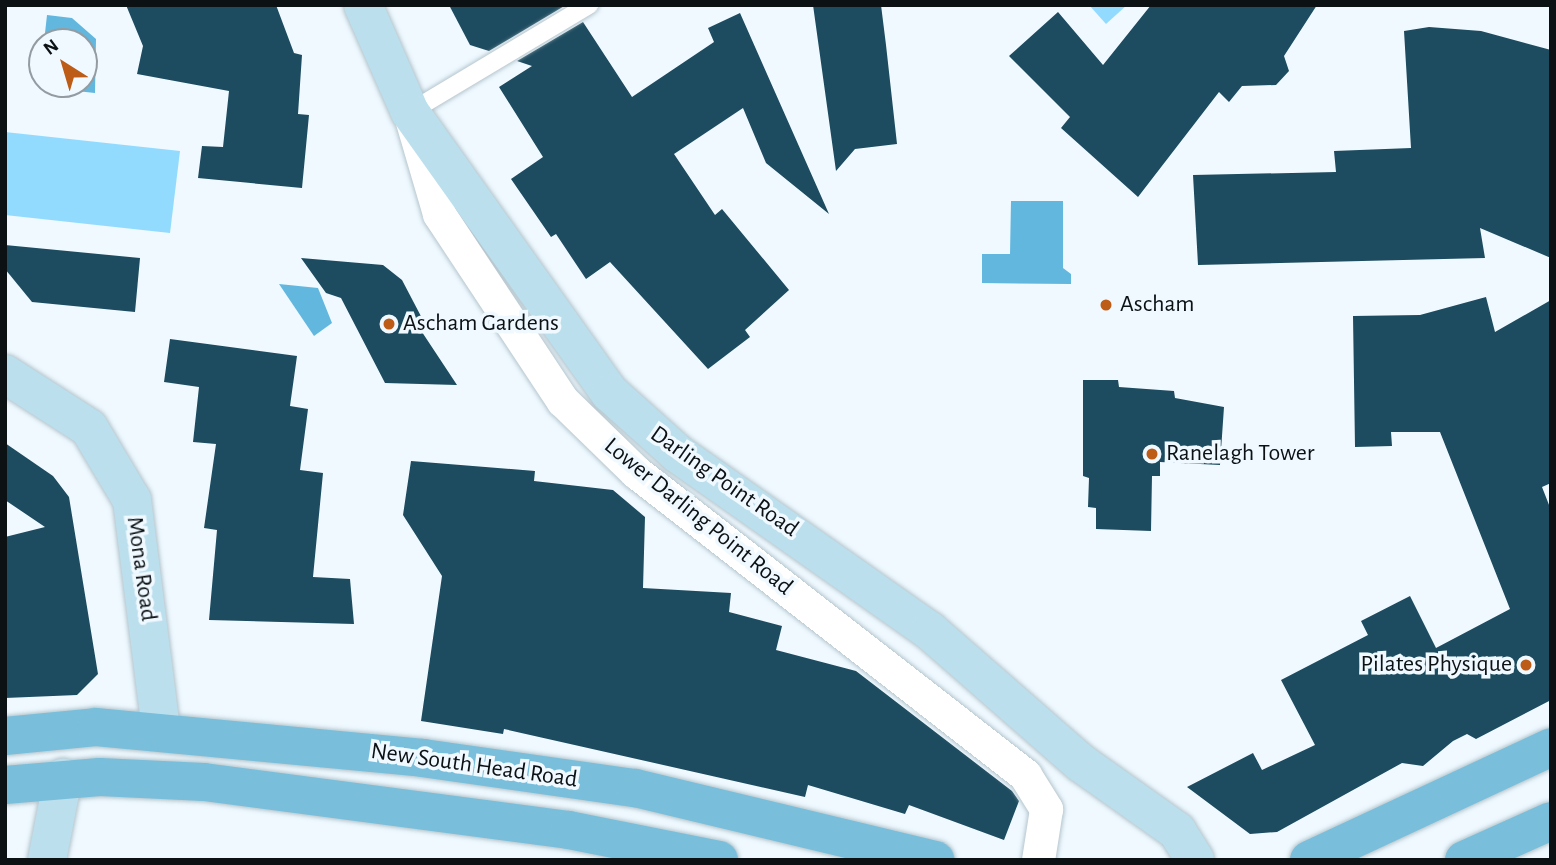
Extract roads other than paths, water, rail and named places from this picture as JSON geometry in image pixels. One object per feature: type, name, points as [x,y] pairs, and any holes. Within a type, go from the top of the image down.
[{"type":"main road","name":"New South Head Road","points":[[5,736],[80,727],[161,730],[635,788],[936,860]]},
{"type":"main road","name":"Mona Road","points":[[161,730],[162,778]]},
{"type":"main road","points":[[1309,860],[1551,747]]},
{"type":"main road","name":"New South Head Road","points":[[5,785],[63,778],[162,778],[437,810],[719,860]]},
{"type":"main road","points":[[1464,860],[1551,821]]},
{"type":"street","name":"Darling Point Road","points":[[363,5],[410,112],[538,300],[641,424],[930,631],[1072,756],[1177,831],[1195,860]]},
{"type":"street","name":"Lower Darling Point Road","points":[[410,112],[439,214],[563,401],[636,472],[1025,775],[1046,809],[1038,860]]},
{"type":"street","name":"Mona Road","points":[[15,389],[89,428],[132,500],[161,730]]},
{"type":"street","points":[[47,860],[63,778]]},
{"type":"lane","points":[[410,112],[589,5]]},
{"type":"place","name":"Ascham","points":[[1106,305]]},
{"type":"place","name":"Ascham Gardens","points":[[389,324]]},
{"type":"place","name":"Ranelagh Tower","points":[[1152,454]]},
{"type":"place","name":"Pilates Physique","points":[[1526,665]]}]
